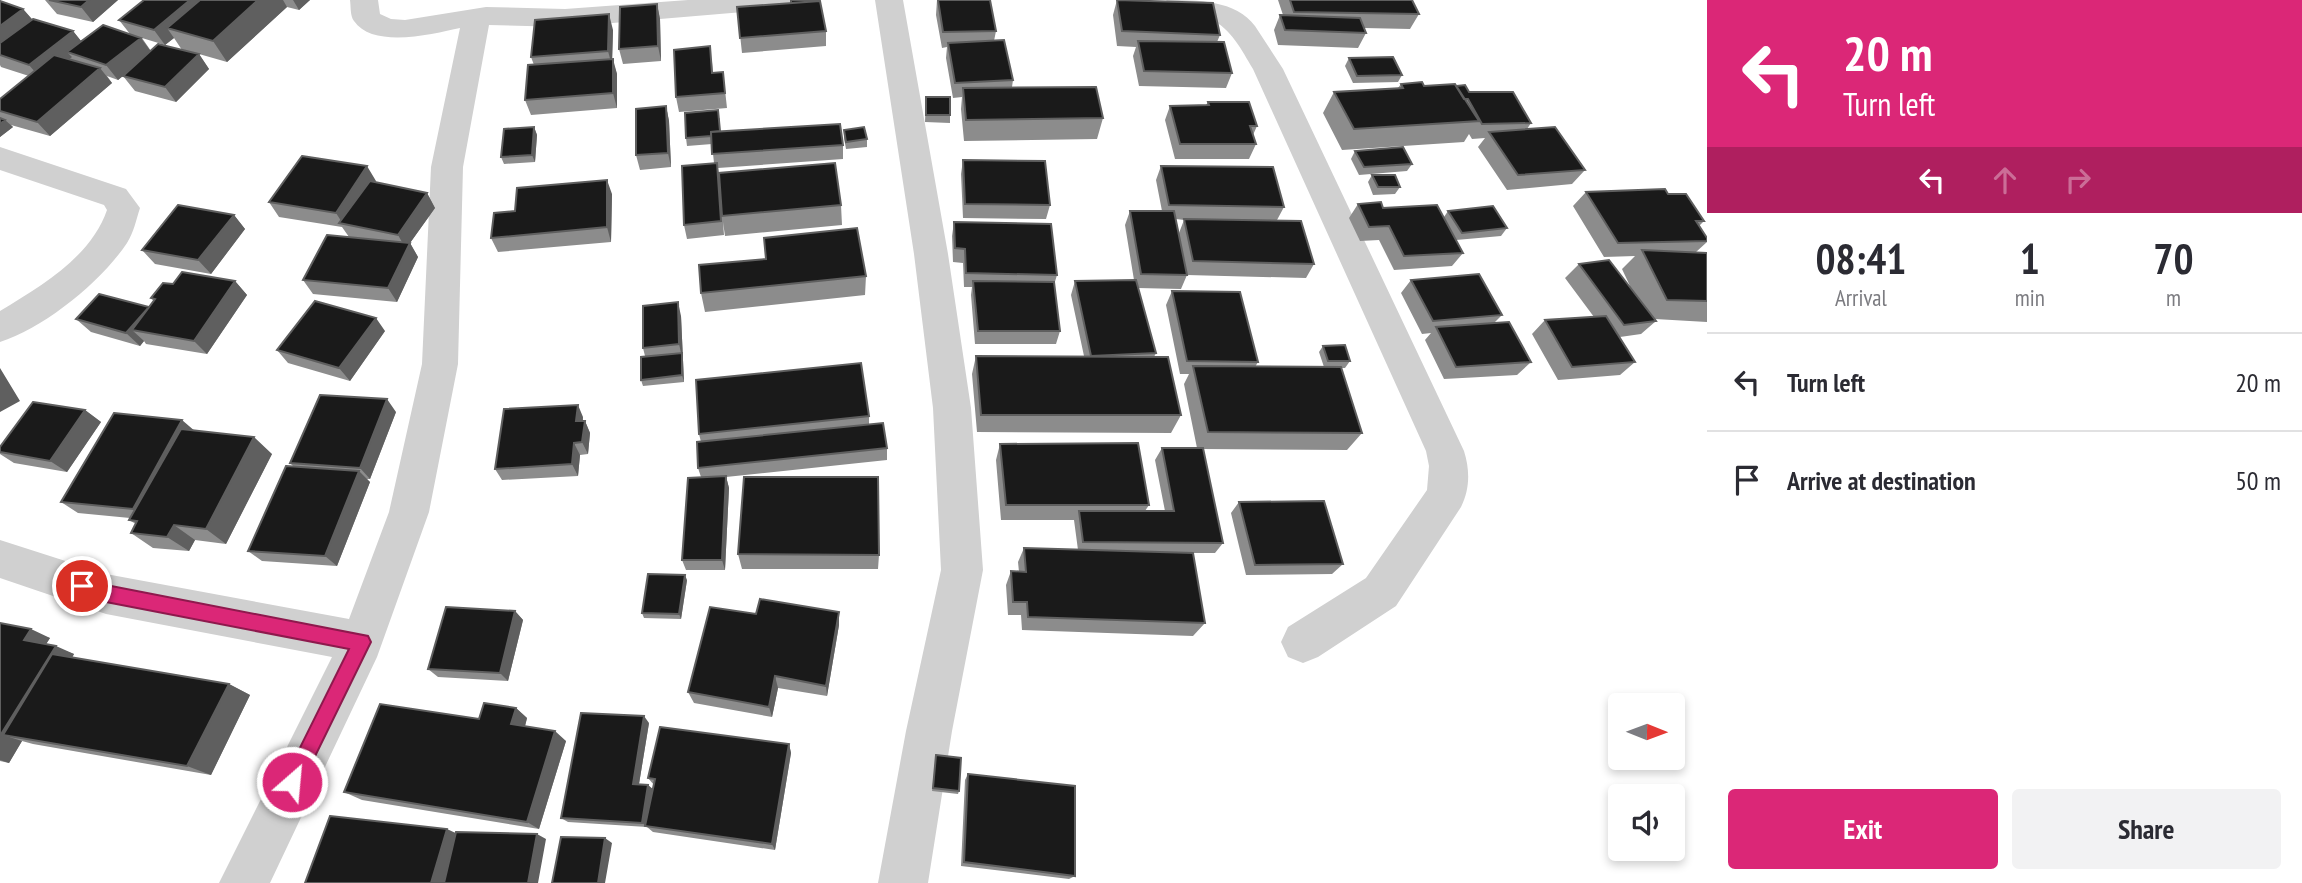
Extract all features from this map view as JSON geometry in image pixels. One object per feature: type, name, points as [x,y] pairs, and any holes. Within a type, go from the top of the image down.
[{"type":"street","points":[[364,0],[366,18],[374,24],[399,29],[476,17],[561,18],[778,0]]},
{"type":"street","points":[[889,0],[931,254],[952,408],[962,570],[929,731],[903,883]]},
{"type":"street","points":[[1180,0],[1220,12],[1241,26],[1268,69],[1445,451],[1449,466],[1447,495],[1381,592],[1303,642]]},
{"type":"street","points":[[244,883],[362,642],[409,512],[440,364],[447,167],[476,17]]},
{"type":"street","points":[[0,158],[115,197],[124,208],[115,233],[73,280],[34,309],[0,328]]},
{"type":"street","points":[[0,559],[106,594],[362,642]]},
{"type":"building","points":[[49,0],[89,0],[81,7]]},
{"type":"building","points":[[144,0],[190,0],[154,30],[119,20]]},
{"type":"building","points":[[200,0],[258,0],[213,41],[167,28]]},
{"type":"building","points":[[791,0],[818,0],[818,1],[791,3]]},
{"type":"building","points":[[938,0],[990,0],[996,31],[943,32]]},
{"type":"building","points":[[1117,0],[1213,3],[1220,35],[1122,31]]},
{"type":"building","points":[[1290,0],[1412,0],[1419,14],[1294,12]]},
{"type":"building","points":[[0,1],[23,9],[0,26]]},
{"type":"building","points":[[820,1],[826,31],[740,38],[737,7]]},
{"type":"building","points":[[657,4],[658,46],[619,49],[620,7]]},
{"type":"building","points":[[609,14],[608,51],[531,57],[535,20]]},
{"type":"building","points":[[1280,15],[1360,18],[1366,33],[1285,30]]},
{"type":"building","points":[[33,19],[73,31],[29,65],[0,55],[0,43]]},
{"type":"building","points":[[103,25],[141,38],[106,65],[67,52]]},
{"type":"building","points":[[1004,40],[1013,80],[955,83],[948,43]]},
{"type":"building","points":[[1138,41],[1224,42],[1232,73],[1144,71]]},
{"type":"building","points":[[158,44],[199,54],[165,87],[123,76]]},
{"type":"building","points":[[710,46],[712,73],[723,72],[725,93],[676,97],[674,50]]},
{"type":"building","points":[[54,55],[100,68],[37,122],[0,111],[0,99]]},
{"type":"building","points":[[1393,57],[1402,75],[1357,76],[1349,58]]},
{"type":"building","points":[[613,59],[613,93],[525,100],[528,65]]},
{"type":"building","points":[[1422,82],[1424,86],[1455,84],[1479,121],[1354,129],[1334,92],[1403,88],[1401,84]]},
{"type":"building","points":[[1465,85],[1469,92],[1513,92],[1531,123],[1482,124],[1468,99],[1464,99],[1456,86]]},
{"type":"building","points":[[1096,87],[1103,118],[966,120],[963,88]]},
{"type":"building","points":[[926,97],[950,97],[950,115],[926,115]]},
{"type":"building","points":[[1208,102],[1249,102],[1257,126],[1250,126],[1256,144],[1180,144],[1170,106],[1209,105]]},
{"type":"building","points":[[666,106],[668,153],[636,155],[636,109]]},
{"type":"building","points":[[718,110],[720,131],[711,132],[711,136],[686,138],[685,113]]},
{"type":"building","points":[[840,124],[843,145],[712,154],[711,132]]},
{"type":"building","points":[[534,127],[532,155],[501,157],[504,129]]},
{"type":"building","points":[[864,127],[867,139],[846,142],[844,130]]},
{"type":"building","points":[[1555,127],[1585,170],[1518,175],[1489,132]]},
{"type":"building","points":[[1403,147],[1412,164],[1364,167],[1355,151]]},
{"type":"building","points":[[302,156],[367,166],[336,213],[269,202]]},
{"type":"building","points":[[963,160],[1045,161],[1050,205],[965,204]]},
{"type":"building","points":[[717,163],[721,221],[684,225],[682,166]]},
{"type":"building","points":[[835,163],[841,205],[722,216],[719,173]]},
{"type":"building","points":[[1161,166],[1273,167],[1284,207],[1169,205]]},
{"type":"building","points":[[1372,175],[1395,175],[1400,187],[1378,187]]},
{"type":"building","points":[[607,180],[607,227],[491,238],[494,213],[515,211],[517,188]]},
{"type":"building","points":[[370,181],[427,193],[398,235],[339,223]]},
{"type":"building","points":[[1665,189],[1668,194],[1686,194],[1704,221],[1696,221],[1707,241],[1618,243],[1586,192]]},
{"type":"building","points":[[1381,202],[1383,208],[1437,205],[1463,253],[1404,256],[1389,226],[1369,227],[1358,204]]},
{"type":"building","points":[[178,205],[234,215],[198,260],[142,250]]},
{"type":"building","points":[[1493,206],[1507,228],[1462,233],[1448,211]]},
{"type":"building","points":[[1130,211],[1174,211],[1187,275],[1141,274]]},
{"type":"building","points":[[1184,219],[1301,221],[1314,264],[1193,261]]},
{"type":"building","points":[[954,222],[1051,224],[1057,275],[966,273],[965,249],[955,248]]},
{"type":"building","points":[[857,228],[866,276],[701,293],[699,265],[766,259],[764,238]]},
{"type":"building","points":[[327,235],[410,243],[388,288],[303,280]]},
{"type":"building","points":[[1642,250],[1707,253],[1707,301],[1667,300]]},
{"type":"building","points":[[1609,260],[1656,321],[1624,325],[1579,264]]},
{"type":"building","points":[[182,272],[235,281],[194,341],[132,330],[155,299],[151,298],[163,283],[173,284]]},
{"type":"building","points":[[1479,274],[1502,315],[1433,321],[1411,280]]},
{"type":"building","points":[[1136,280],[1156,353],[1091,356],[1075,281]]},
{"type":"building","points":[[973,281],[1054,282],[1060,331],[978,331]]},
{"type":"building","points":[[1172,291],[1240,292],[1258,362],[1187,361]]},
{"type":"building","points":[[99,294],[149,307],[126,333],[76,319]]},
{"type":"building","points":[[315,301],[376,318],[339,368],[277,350]]},
{"type":"building","points":[[678,302],[679,344],[643,348],[643,306]]},
{"type":"building","points":[[1606,316],[1635,362],[1572,367],[1545,320]]},
{"type":"building","points":[[1509,322],[1531,362],[1456,367],[1436,327]]},
{"type":"building","points":[[1345,345],[1350,361],[1328,361],[1323,346]]},
{"type":"building","points":[[682,353],[682,375],[641,380],[641,357]]},
{"type":"building","points":[[976,356],[1168,357],[1181,415],[981,415]]},
{"type":"building","points":[[861,363],[869,416],[699,434],[696,380]]},
{"type":"building","points":[[1193,366],[1341,367],[1362,433],[1208,432]]},
{"type":"building","points":[[320,395],[387,399],[360,468],[290,463]]},
{"type":"building","points":[[33,402],[85,410],[50,461],[0,452],[0,447]]},
{"type":"building","points":[[578,405],[576,421],[585,421],[582,442],[574,443],[572,464],[495,469],[504,409]]},
{"type":"building","points":[[114,413],[182,420],[133,509],[61,502]]},
{"type":"building","points":[[883,423],[887,448],[698,468],[697,442]]},
{"type":"building","points":[[181,429],[254,437],[206,529],[174,525],[167,537],[131,533],[137,521],[129,520]]},
{"type":"building","points":[[1138,443],[1149,505],[1006,505],[1000,444]]},
{"type":"building","points":[[1162,448],[1203,448],[1223,543],[1083,542],[1079,511],[1174,511]]},
{"type":"building","points":[[286,466],[359,471],[325,556],[248,551]]},
{"type":"building","points":[[726,476],[722,560],[682,560],[688,478]]},
{"type":"building","points":[[744,477],[878,477],[879,555],[738,554]]},
{"type":"building","points":[[1324,501],[1343,564],[1255,565],[1239,502]]},
{"type":"building","points":[[1024,548],[1193,553],[1205,623],[1028,617],[1027,602],[1013,602],[1011,571],[1026,572]]},
{"type":"building","points":[[648,574],[685,575],[679,614],[642,613]]},
{"type":"building","points":[[760,599],[839,612],[826,686],[775,676],[769,707],[688,692],[710,607],[756,614]]},
{"type":"building","points":[[446,607],[515,611],[500,673],[428,669]]},
{"type":"building","points":[[0,623],[31,629],[24,640],[56,646],[0,736]]},
{"type":"building","points":[[52,654],[229,684],[187,766],[3,735]]},
{"type":"building","points":[[484,703],[516,708],[511,724],[555,731],[527,822],[344,792],[380,704],[479,719]]},
{"type":"building","points":[[581,713],[644,716],[633,784],[648,785],[642,823],[561,818]]},
{"type":"building","points":[[660,727],[789,744],[772,844],[645,826],[655,779],[648,778]]},
{"type":"building","points":[[936,755],[961,758],[959,791],[933,788]]},
{"type":"building","points":[[968,774],[1075,786],[1075,876],[964,862]]},
{"type":"building","points":[[330,816],[447,829],[431,883],[305,883]]},
{"type":"building","points":[[456,832],[537,834],[528,883],[444,883]]},
{"type":"building","points":[[561,837],[605,838],[598,883],[552,883]]},
{"type":"route","points":[[82,586],[106,594],[362,642],[292,782]]}]
